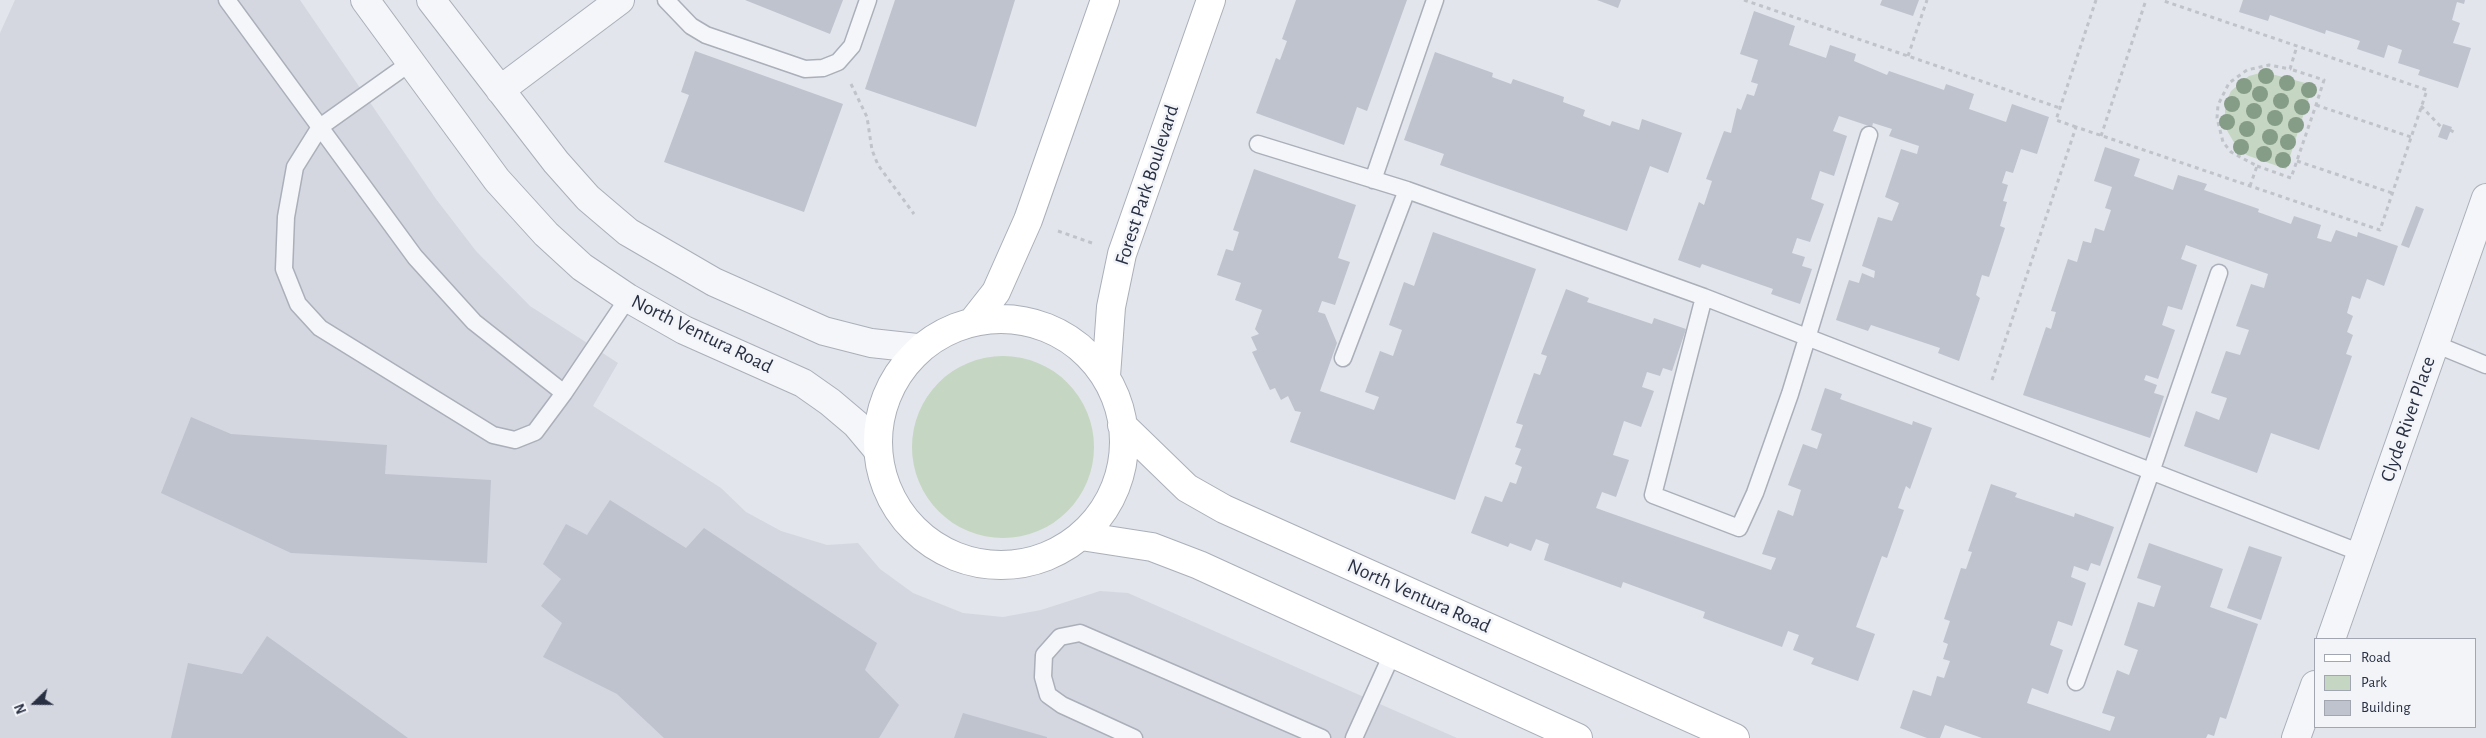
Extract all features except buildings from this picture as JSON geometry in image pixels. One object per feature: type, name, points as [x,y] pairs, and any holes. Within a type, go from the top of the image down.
[{"type":"street","name":"North Ventura Road","points":[[365,0],[497,180],[546,234],[582,267],[628,298],[684,330],[803,383],[856,424],[877,449]]},
{"type":"street","points":[[431,0],[556,162],[588,198],[628,232],[714,282],[824,331],[871,343],[917,348]]},
{"type":"street","points":[[500,90],[620,0]]},
{"type":"street","points":[[974,320],[996,292],[1025,228],[1105,0]]},
{"type":"street","name":"Forest Park Boulevard","points":[[1106,376],[1111,307],[1122,254],[1210,0]]},
{"type":"street","name":"Clyde River Place","points":[[2331,638],[2486,198]]},
{"type":"street","points":[[1007,318],[1044,326],[1078,346],[1106,376],[1116,397],[1122,425],[1121,467],[1107,505],[1080,536],[1047,556],[1009,565],[970,562],[935,546],[905,520],[885,486],[877,449],[882,416],[896,378],[917,348],[944,331],[974,320],[1007,318]]},
{"type":"street","name":"North Ventura Road","points":[[1122,425],[1187,488],[1224,509],[1735,738]]},
{"type":"street","points":[[1080,536],[1152,547],[1199,564],[1578,738]]},
{"type":"street","points":[[2296,738],[2314,688]]},
{"type":"lane","points":[[227,0],[415,257],[474,322],[564,393]]},
{"type":"lane","points":[[666,0],[691,26],[706,35],[805,69],[823,68],[838,62],[852,46],[868,0]]},
{"type":"lane","points":[[1374,180],[1435,0]]},
{"type":"lane","points":[[410,63],[320,127],[295,167],[286,216],[284,269],[298,304],[320,328],[493,435],[515,440],[535,432],[564,393],[628,298]]},
{"type":"lane","points":[[1704,297],[1653,495],[1740,528],[1755,493],[1807,338],[1869,135]]},
{"type":"lane","points":[[1258,144],[1408,190],[1704,297],[2361,553]]},
{"type":"lane","points":[[1343,358],[1408,190]]},
{"type":"lane","points":[[2076,682],[2219,273]]},
{"type":"lane","points":[[2434,344],[2486,365]]},
{"type":"lane","points":[[1134,738],[1062,706],[1048,695],[1043,677],[1044,654],[1060,638],[1080,633],[1322,738]]},
{"type":"lane","points":[[1354,738],[1393,652]]},
{"type":"path","points":[[1744,0],[2060,108]]},
{"type":"path","points":[[1908,56],[1926,0]]},
{"type":"path","points":[[2096,0],[2056,120],[2380,230],[2427,90],[2162,0]]},
{"type":"path","points":[[2101,136],[2146,0]]},
{"type":"path","points":[[2290,69],[2297,46]]},
{"type":"path","points":[[838,62],[862,102],[878,165],[914,214]]},
{"type":"path","points":[[2268,65],[2290,69],[2324,80],[2316,105],[2291,178],[2257,166],[2231,152],[2223,142],[2217,118],[2218,105],[2229,83],[2247,70],[2268,65]]},
{"type":"path","points":[[2316,105],[2411,137]]},
{"type":"path","points":[[2421,106],[2442,128]]},
{"type":"path","points":[[1983,406],[2076,127]]},
{"type":"path","points":[[2450,130],[2456,133]]},
{"type":"path","points":[[2297,161],[2392,194]]},
{"type":"path","points":[[2250,186],[2257,166]]},
{"type":"path","points":[[1055,230],[1099,246]]},
{"type":"shaded area","points":[[15,0],[300,0],[436,199],[476,251],[530,306],[618,363],[593,406],[721,488],[746,512],[781,531],[827,545],[858,543],[880,569],[913,593],[963,613],[1003,617],[1041,610],[1100,591],[1128,593],[1457,738],[0,738],[0,33]]},
{"type":"green space","points":[[2264,72],[2313,85],[2286,169],[2239,151],[2225,127],[2225,105],[2231,91],[2249,76]]},
{"type":"green space","points":[[1003,356],[1021,358],[1038,363],[1067,383],[1087,412],[1092,429],[1094,447],[1092,465],[1087,482],[1067,511],[1038,531],[1021,536],[1003,538],[985,536],[968,531],[939,511],[919,482],[914,465],[912,447],[914,429],[919,412],[939,383],[968,363],[985,358]]}]
